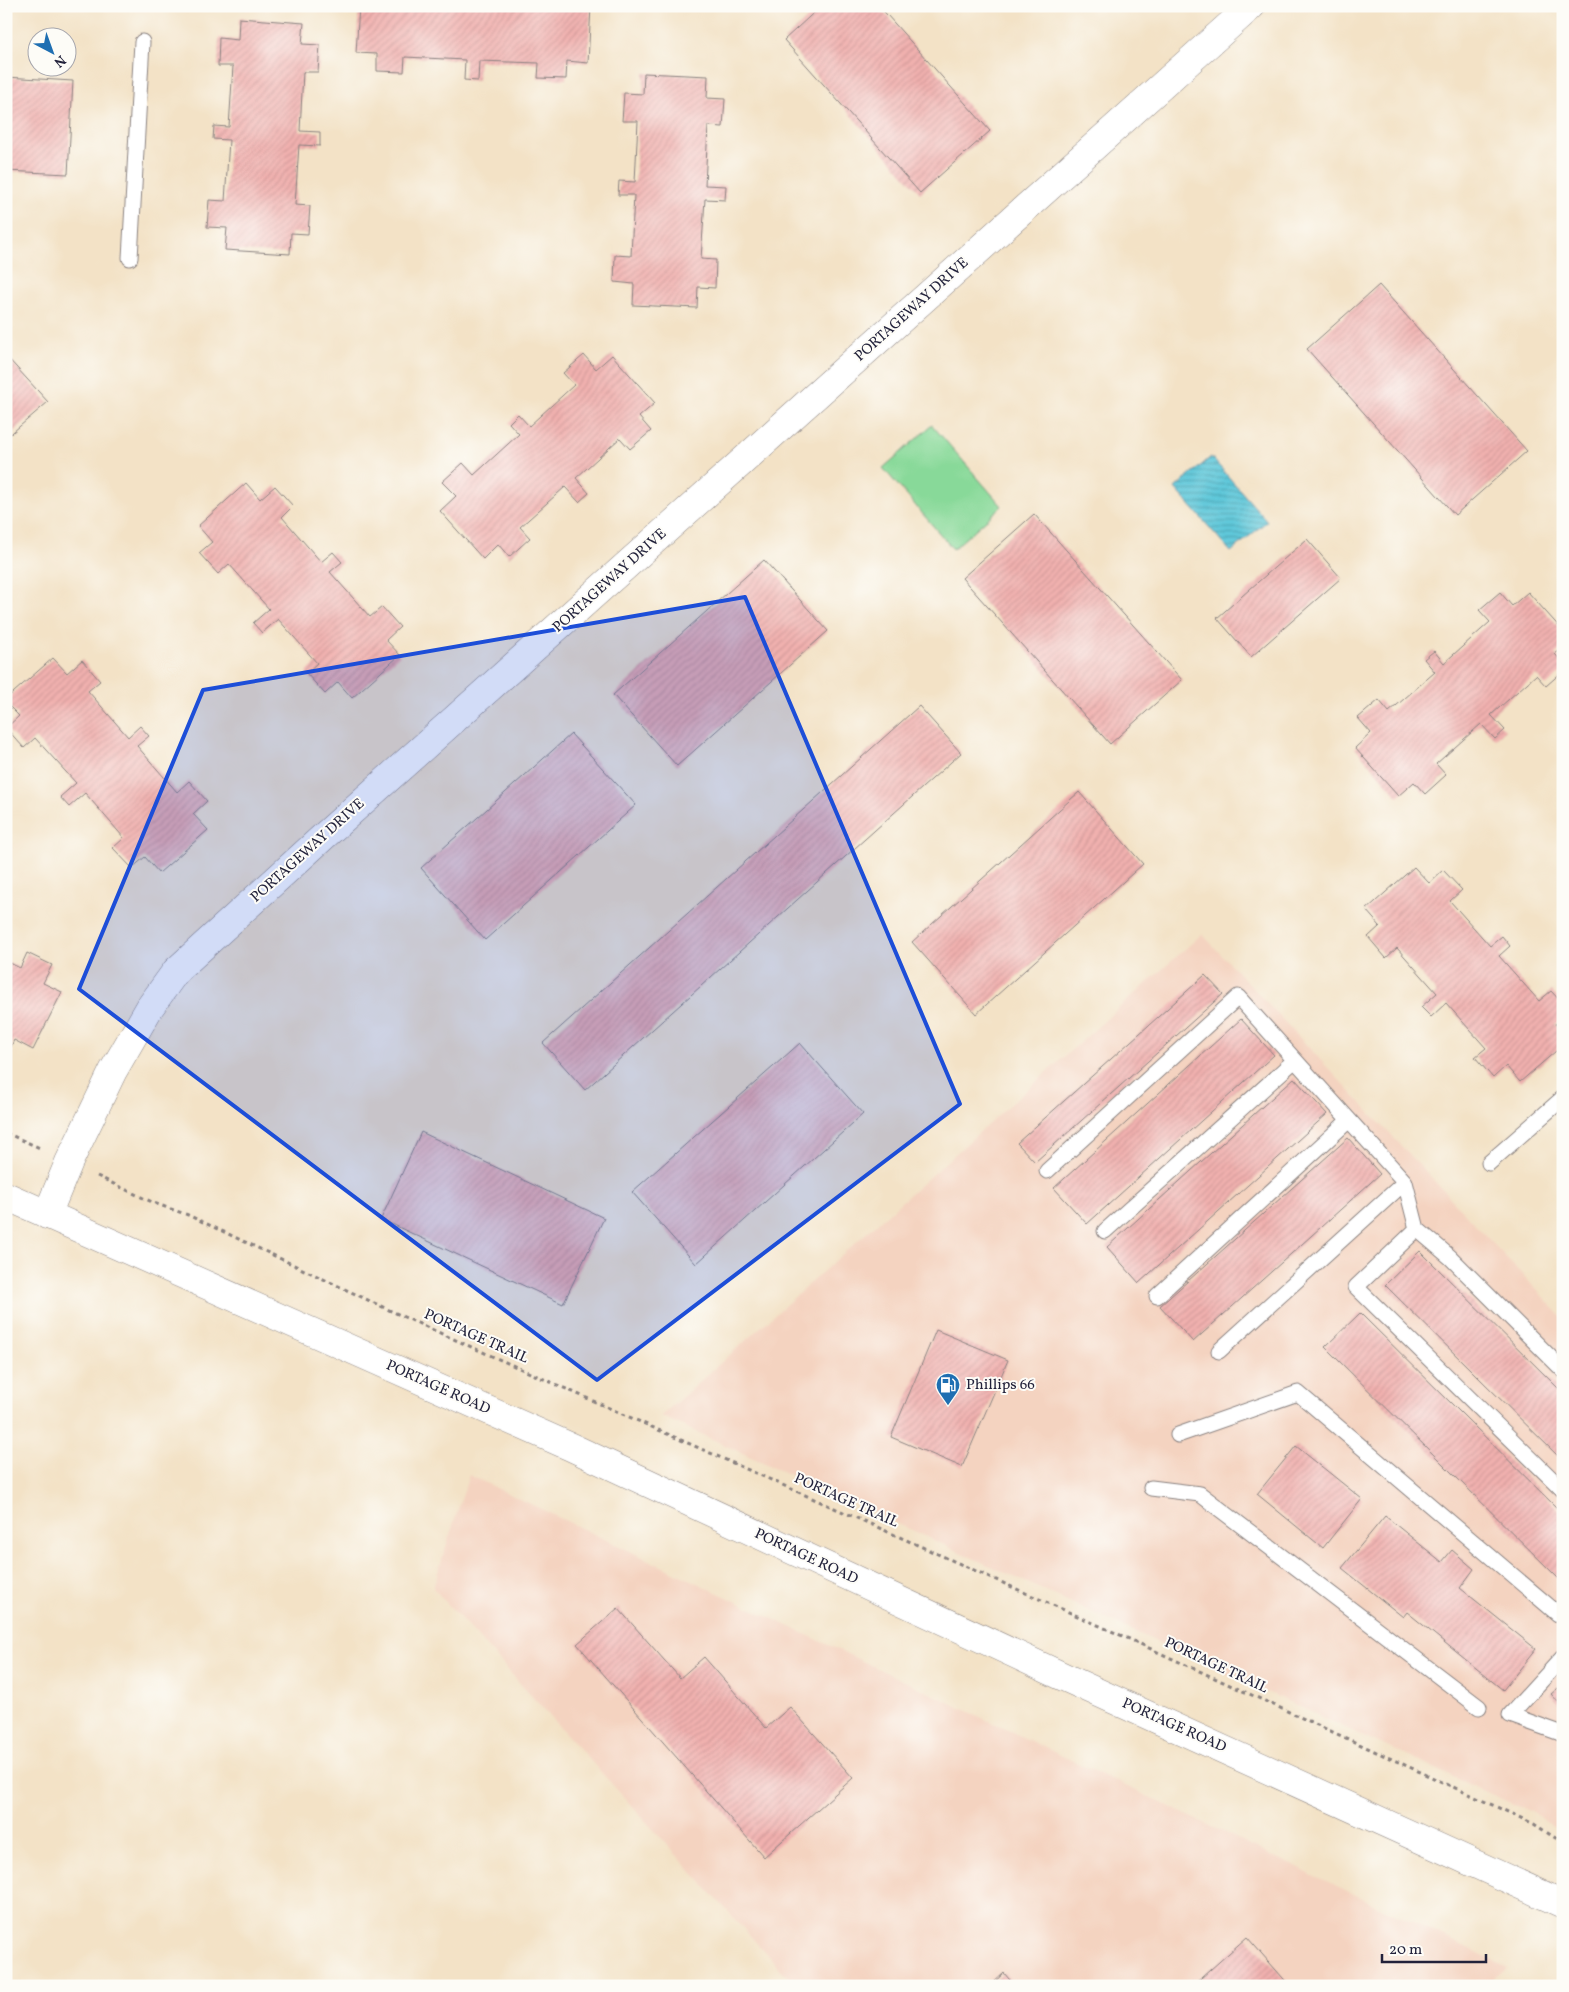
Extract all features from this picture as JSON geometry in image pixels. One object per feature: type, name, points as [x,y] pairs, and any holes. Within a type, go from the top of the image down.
[{"type":"street","name":"PORTAGEWAY DRIVE","points":[[47,1216],[69,1162],[113,1071],[150,1007],[176,972],[345,817],[1251,6]]},
{"type":"street","name":"PORTAGE ROAD","points":[[6,1196],[47,1216],[579,1451],[1064,1677],[1563,1904]]},
{"type":"lane","points":[[130,258],[142,42]]},
{"type":"lane","points":[[1047,1170],[1238,997],[1405,1182],[1417,1229],[1450,1257],[1563,1370]]},
{"type":"lane","points":[[1105,1231],[1295,1060]]},
{"type":"lane","points":[[1489,1163],[1563,1098]]},
{"type":"lane","points":[[1158,1296],[1349,1120]]},
{"type":"lane","points":[[1219,1351],[1405,1182]]},
{"type":"lane","points":[[1417,1229],[1356,1287],[1563,1490]]},
{"type":"lane","points":[[1178,1435],[1298,1392],[1558,1614],[1563,1615]]},
{"type":"lane","points":[[1151,1488],[1200,1494],[1479,1707]]},
{"type":"lane","points":[[1563,1657],[1510,1715],[1563,1734]]},
{"type":"path","points":[[6,1133],[33,1145]]},
{"type":"path","name":"PORTAGE TRAIL","points":[[117,1186],[188,1215],[404,1317],[1136,1642],[1534,1824],[1563,1842]]},
{"type":"highlighted area","points":[[745,597],[960,1104],[597,1380],[79,989],[203,690]]},
{"type":"shaded area","points":[[1202,934],[1563,1318],[1563,1832],[1528,1811],[661,1416]]},
{"type":"shaded area","points":[[469,1475],[1508,1967],[1486,1986],[796,1986],[433,1588]]},
{"type":"green space","points":[[932,425],[1002,506],[953,549],[883,468]]},
{"type":"water","points":[[1211,457],[1267,521],[1231,552],[1175,488]]},
{"type":"building","points":[[359,6],[591,6],[588,63],[567,61],[566,79],[538,78],[539,63],[479,61],[478,81],[464,80],[465,60],[405,57],[404,72],[377,71],[377,54],[356,53]]},
{"type":"building","points":[[821,6],[879,6],[990,131],[920,193],[784,40]]},
{"type":"building","points":[[239,18],[304,23],[302,44],[320,45],[318,72],[303,72],[300,131],[320,132],[320,146],[299,145],[295,205],[310,206],[308,234],[291,233],[290,254],[225,250],[227,228],[207,227],[209,200],[225,201],[229,140],[213,139],[214,126],[229,127],[233,66],[218,66],[219,38],[238,40]]},
{"type":"building","points":[[644,73],[708,76],[707,98],[725,99],[723,127],[708,126],[705,185],[726,186],[725,200],[705,199],[701,259],[716,260],[715,288],[698,287],[697,308],[633,305],[634,284],[614,282],[615,255],[631,256],[634,195],[618,195],[619,181],[635,182],[638,121],[622,121],[624,93],[643,94]]},
{"type":"building","points":[[6,77],[73,81],[68,174],[6,171]]},
{"type":"building","points":[[1379,285],[1527,451],[1455,515],[1307,349]]},
{"type":"building","points":[[584,355],[596,369],[612,355],[655,403],[639,417],[651,431],[630,449],[620,438],[576,478],[589,493],[579,502],[565,487],[520,527],[530,538],[509,557],[498,544],[483,559],[440,511],[456,496],[442,482],[463,463],[474,475],[519,434],[509,423],[518,414],[529,426],[574,385],[563,373]]},
{"type":"building","points":[[6,356],[48,402],[6,438]]},
{"type":"building","points":[[246,483],[260,499],[275,486],[293,506],[282,517],[321,562],[333,552],[342,562],[330,572],[370,617],[382,607],[400,627],[386,640],[400,655],[352,698],[338,682],[325,694],[306,673],[317,663],[278,619],[262,633],[253,623],[269,609],[229,564],[218,574],[199,553],[212,542],[198,526]]},
{"type":"building","points":[[1034,514],[1182,680],[1110,744],[962,578]]},
{"type":"building","points":[[1307,539],[1341,578],[1251,657],[1217,618]]},
{"type":"building","points":[[764,560],[828,631],[677,766],[613,695]]},
{"type":"building","points":[[1500,592],[1512,606],[1528,592],[1563,631],[1563,648],[1555,654],[1563,663],[1563,671],[1546,686],[1536,675],[1491,715],[1505,730],[1495,739],[1481,724],[1436,764],[1446,775],[1425,794],[1414,782],[1398,796],[1355,748],[1371,733],[1358,718],[1379,700],[1389,712],[1435,672],[1424,659],[1434,651],[1444,663],[1490,622],[1479,610]]},
{"type":"building","points":[[53,658],[67,673],[82,660],[100,681],[88,691],[128,737],[140,726],[149,736],[137,746],[177,792],[189,781],[207,801],[193,814],[208,830],[159,873],[145,857],[132,868],[113,848],[124,838],[85,793],[69,807],[60,797],[76,783],[35,738],[24,748],[6,728],[19,716],[6,703],[6,699]]},
{"type":"building","points":[[919,706],[961,753],[585,1090],[543,1043]]},
{"type":"building","points":[[571,734],[636,805],[485,940],[421,868]]},
{"type":"building","points":[[1079,792],[1143,864],[976,1014],[912,942]]},
{"type":"building","points":[[1414,867],[1429,883],[1443,870],[1462,890],[1450,901],[1490,946],[1502,936],[1510,946],[1499,956],[1539,1001],[1551,991],[1563,1004],[1563,1017],[1555,1024],[1563,1033],[1563,1045],[1520,1082],[1506,1066],[1493,1078],[1475,1057],[1486,1048],[1446,1003],[1431,1017],[1421,1007],[1437,993],[1397,948],[1386,958],[1368,937],[1380,926],[1366,910]]},
{"type":"building","points":[[27,953],[52,965],[43,983],[62,992],[33,1050],[14,1040],[6,1057],[6,961],[20,968]]},
{"type":"building","points":[[1205,975],[1223,994],[1035,1162],[1017,1143]]},
{"type":"building","points":[[1241,1019],[1274,1055],[1087,1224],[1054,1188]]},
{"type":"building","points":[[800,1043],[863,1114],[696,1264],[632,1192]]},
{"type":"building","points":[[1294,1078],[1327,1114],[1139,1283],[1107,1247]]},
{"type":"building","points":[[421,1132],[604,1218],[563,1304],[381,1219]]},
{"type":"building","points":[[1348,1138],[1380,1174],[1193,1342],[1160,1306]]},
{"type":"building","points":[[1420,1251],[1563,1393],[1563,1461],[1385,1285]]},
{"type":"building","points":[[1360,1313],[1563,1514],[1563,1583],[1325,1347]]},
{"type":"building","points":[[936,1330],[1008,1360],[962,1467],[891,1437]]},
{"type":"building","points":[[1296,1446],[1362,1499],[1323,1548],[1257,1494]]},
{"type":"building","points":[[1385,1516],[1442,1562],[1452,1550],[1474,1569],[1460,1588],[1536,1649],[1503,1690],[1407,1612],[1403,1617],[1342,1568]]},
{"type":"building","points":[[618,1608],[680,1678],[704,1657],[766,1728],[790,1707],[853,1778],[764,1857],[577,1644]]},
{"type":"building","points":[[1563,1684],[1563,1707],[1551,1694]]},
{"type":"building","points":[[1247,1937],[1290,1986],[1192,1986]]},
{"type":"building","points":[[1004,1973],[1015,1986],[990,1986]]},
{"type":"place","name":"Phillips 66","points":[[948,1406]]}]
